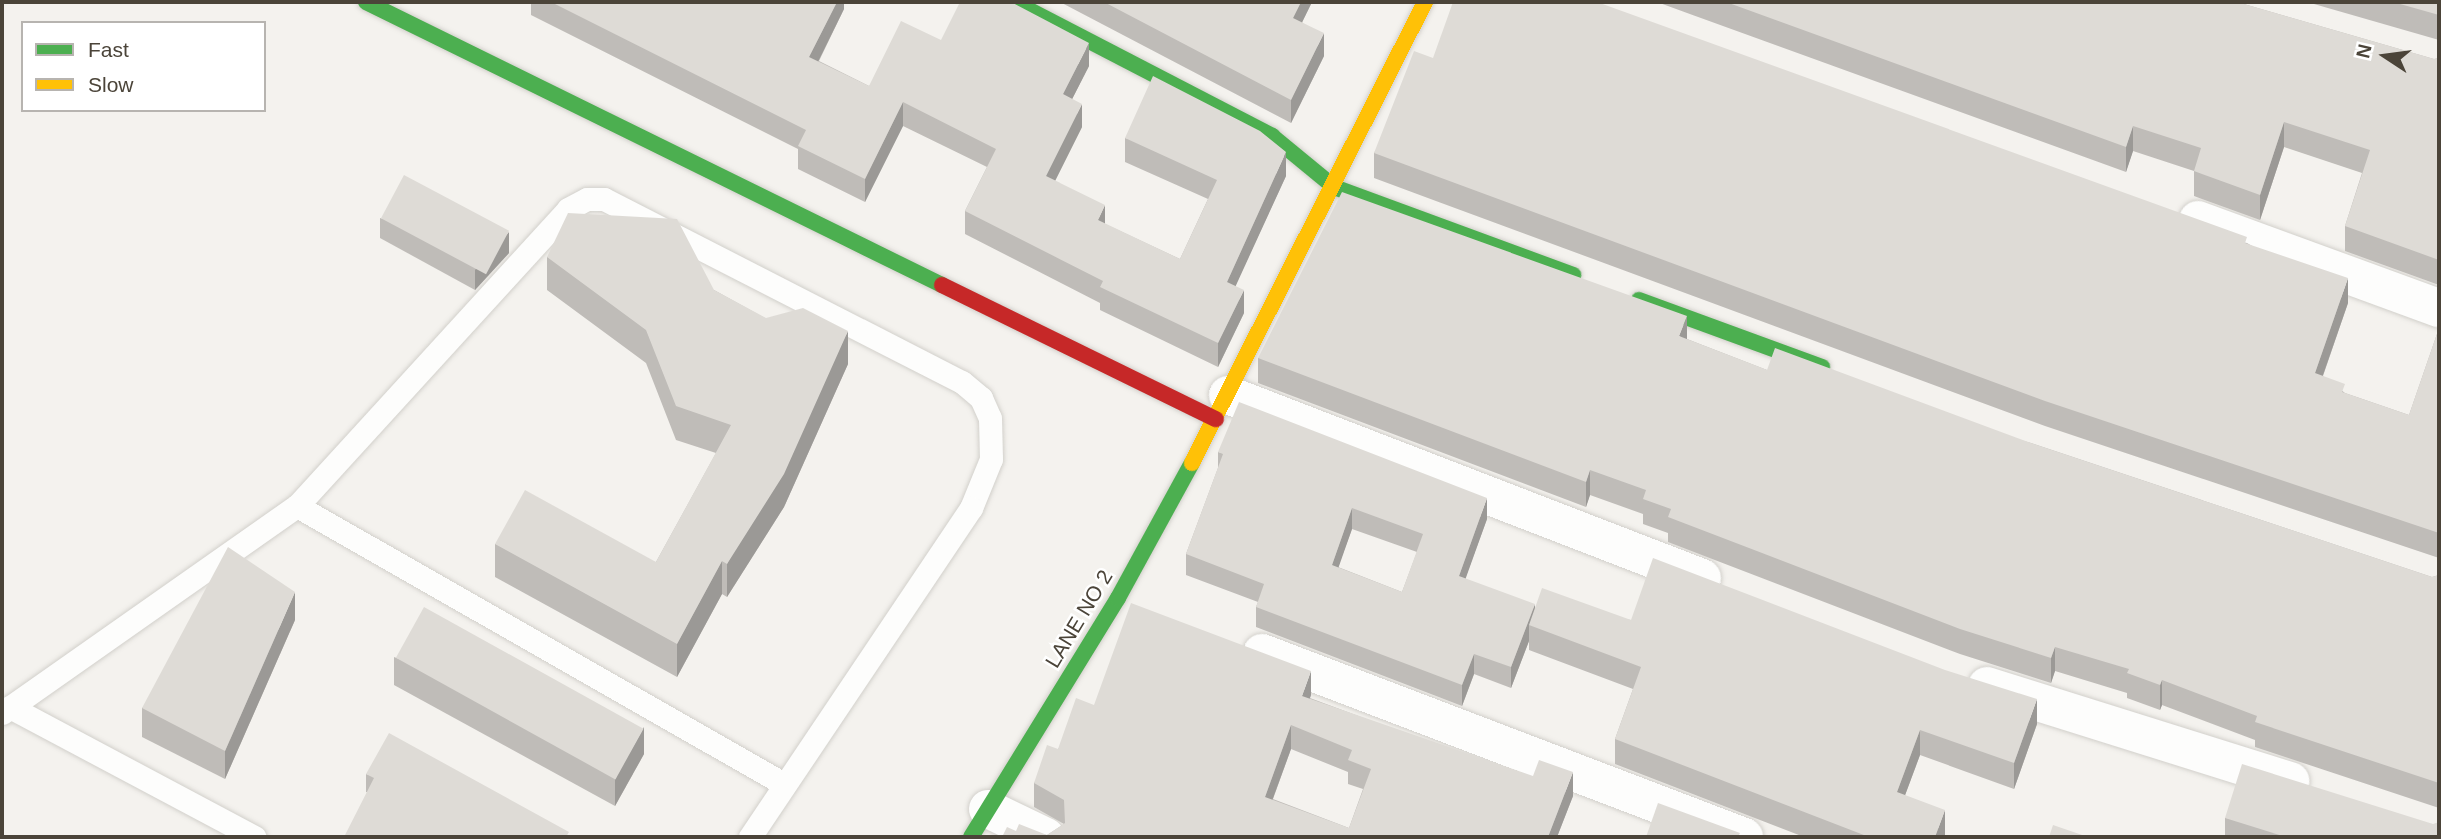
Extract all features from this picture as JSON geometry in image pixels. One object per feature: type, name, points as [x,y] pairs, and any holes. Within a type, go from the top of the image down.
[{"type":"street","points":[[366,2],[1222,407],[1733,590]]},
{"type":"street","points":[[1014,2],[1272,136],[1334,187],[1595,283]]},
{"type":"street","name":"LANE NO 2","points":[[979,823],[1118,598],[1222,407],[1425,2]]},
{"type":"street","points":[[2166,209],[2439,308]]},
{"type":"street","points":[[1621,293],[1843,375]]},
{"type":"street","points":[[1118,598],[1157,613]]},
{"type":"street","points":[[1222,638],[1744,837]]},
{"type":"street","points":[[1954,675],[2321,791]]},
{"type":"street","points":[[979,823],[1046,837]]},
{"type":"lane","points":[[256,837],[6,710],[297,506],[568,209],[587,199],[620,205],[962,382],[981,398],[990,418],[991,459],[985,482],[750,837]]},
{"type":"lane","points":[[297,506],[784,784]]},
{"type":"building","points":[[551,2],[837,2],[809,57],[869,86],[901,21],[941,40],[960,2],[1011,2],[1089,43],[1063,94],[1082,104],[1046,176],[1105,205],[1098,220],[1180,259],[1217,180],[1125,138],[1153,76],[1260,131],[1286,152],[1227,282],[1244,290],[1218,343],[1100,287],[1103,281],[965,211],[996,149],[903,102],[865,179],[798,146],[806,130]]},
{"type":"building","points":[[1104,2],[1301,2],[1293,18],[1324,33],[1291,100]]},
{"type":"building","points":[[1453,2],[1597,2],[2247,237],[2245,243],[2348,278],[2315,373],[2345,384],[2342,392],[2409,415],[2439,328],[2439,533],[2045,401],[1374,153],[1414,51],[1433,58]]},
{"type":"building","points":[[1726,2],[2237,2],[2434,59],[2439,58],[2439,260],[2345,226],[2370,150],[2284,122],[2260,195],[2194,171],[2201,148],[2133,126],[2126,147]]},
{"type":"building","points":[[2393,2],[2439,2],[2439,15]]},
{"type":"building","points":[[404,175],[509,231],[486,274],[381,218]]},
{"type":"building","points":[[1342,192],[1687,316],[1679,336],[1767,370],[1775,348],[2031,443],[2432,577],[2439,575],[2439,783],[2255,722],[2257,716],[2162,680],[2160,685],[2127,673],[2129,669],[2055,647],[2051,658],[1960,629],[1668,517],[1671,509],[1643,499],[1646,490],[1590,470],[1586,482],[1258,358]]},
{"type":"building","points":[[568,213],[677,219],[714,290],[766,318],[803,308],[848,331],[784,474],[727,564],[722,561],[677,644],[495,544],[525,490],[656,562],[731,425],[676,406],[646,330],[547,257]]},
{"type":"building","points":[[1239,402],[1487,498],[1459,576],[1535,604],[1511,667],[1474,654],[1462,685],[1256,607],[1264,584],[1186,554],[1223,454],[1218,452]],"holes":[[[1352,508],[1423,534],[1402,592],[1332,565]]]},
{"type":"building","points":[[228,547],[295,592],[225,751],[142,708]]},
{"type":"building","points":[[1653,558],[1945,670],[2037,699],[2014,763],[1920,730],[1897,792],[1945,810],[1935,837],[1869,837],[1615,739],[1641,667],[1529,625],[1542,588],[1631,620]]},
{"type":"building","points":[[1131,603],[1311,671],[1302,696],[1533,776],[1539,760],[1573,772],[1548,837],[1002,837],[1007,827],[1016,831],[1019,824],[1047,835],[1065,823],[1064,800],[1034,783],[1047,745],[1058,749],[1076,698],[1094,705]],"holes":[[[1291,725],[1352,750],[1348,760],[1371,769],[1349,828],[1265,797]]]},
{"type":"building","points":[[424,607],[644,729],[615,779],[396,658]]},
{"type":"building","points":[[389,733],[569,832],[566,837],[344,837],[374,778],[366,774]]},
{"type":"building","points":[[2242,764],[2433,824],[2439,822],[2439,837],[2286,837],[2225,818]]},
{"type":"building","points":[[1658,803],[1740,833],[1738,837],[1646,837]]},
{"type":"building","points":[[2053,825],[2088,837],[2049,837]]},
{"type":"traffic: fast","points":[[366,2],[942,285]]},
{"type":"traffic: fast","points":[[1014,2],[1272,136],[1334,187],[1573,275]]},
{"type":"traffic: fast","points":[[1639,300],[1822,367]]},
{"type":"traffic: fast","points":[[971,837],[1118,598],[1192,463]]},
{"type":"traffic: slow","points":[[1192,463],[1425,2]]},
{"type":"traffic: jam","points":[[942,285],[1216,419]]}]
